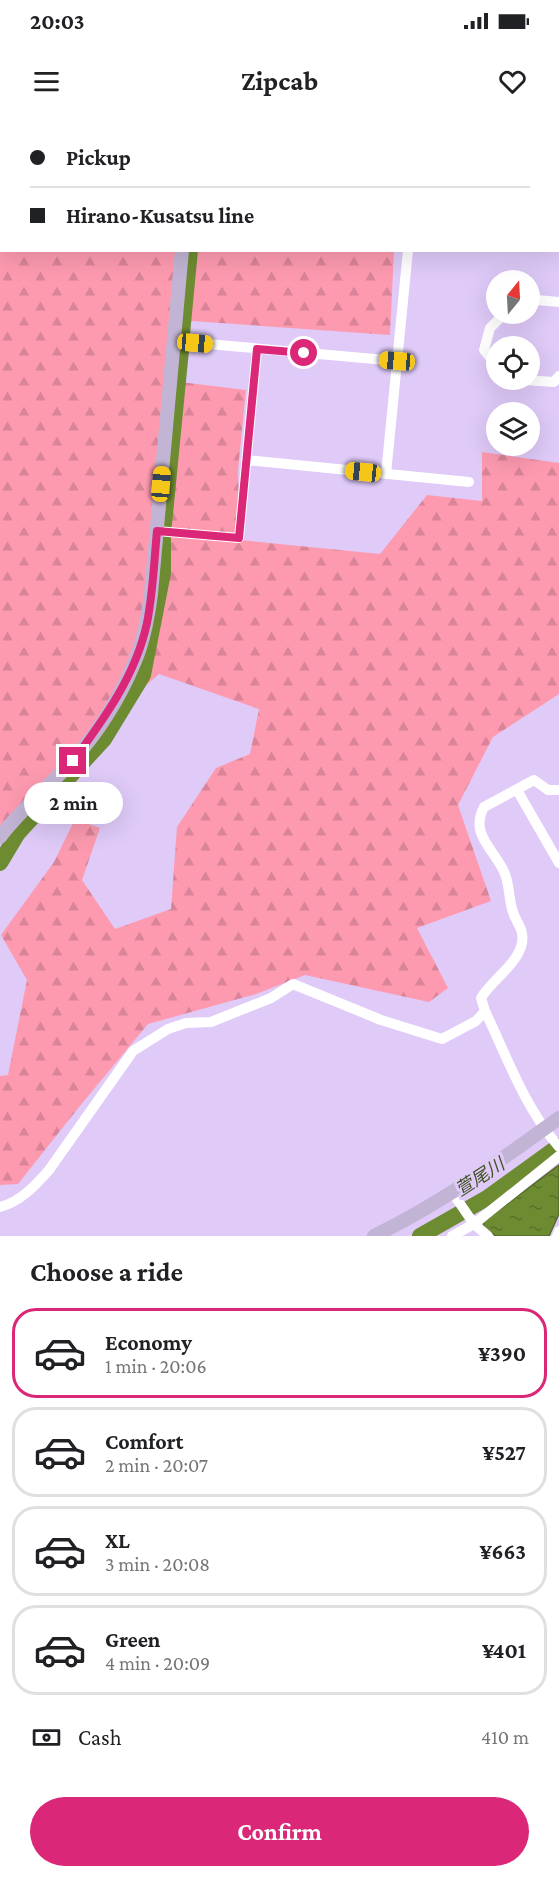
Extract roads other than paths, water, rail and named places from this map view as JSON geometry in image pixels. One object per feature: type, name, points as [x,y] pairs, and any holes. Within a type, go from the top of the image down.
[{"type":"main road","points":[[0,837],[33,799],[73,761],[101,724],[136,660],[146,625],[157,531],[182,252]]},
{"type":"main road","points":[[374,1236],[455,1196],[559,1118]]},
{"type":"street","points":[[386,474],[408,252]]},
{"type":"street","points":[[540,300],[559,302]]},
{"type":"street","points":[[174,341],[397,361]]},
{"type":"street","points":[[157,531],[239,538],[257,349]]},
{"type":"street","points":[[540,381],[554,382],[559,376]]},
{"type":"street","points":[[246,460],[469,483]]},
{"type":"street","points":[[559,790],[548,790],[534,780],[484,807],[480,815],[482,837],[506,874],[514,917],[522,926],[522,944],[513,961],[481,998],[521,1089],[544,1130],[559,1147]]},
{"type":"street","points":[[517,790],[559,863]]},
{"type":"street","points":[[0,1207],[35,1186],[49,1170],[128,1056],[138,1047],[168,1029],[186,1023],[211,1022],[271,998],[293,984],[381,1020],[442,1039],[476,1021],[485,1011]]},
{"type":"street","points":[[452,1236],[559,1156]]},
{"type":"street","points":[[455,1196],[472,1221],[489,1236]]},
{"type":"street","points":[[557,1236],[559,1231]]},
{"type":"water","points":[[559,1165],[559,1214],[549,1236],[496,1236],[484,1228],[483,1222]]},
{"type":"waterway","points":[[182,334],[190,252]]},
{"type":"waterway","points":[[164,524],[181,350]]},
{"type":"waterway","points":[[0,863],[18,833],[104,739],[143,675],[163,573],[163,539]]},
{"type":"waterway","name":"萱尾川","points":[[420,1236],[487,1198],[559,1146]]}]
